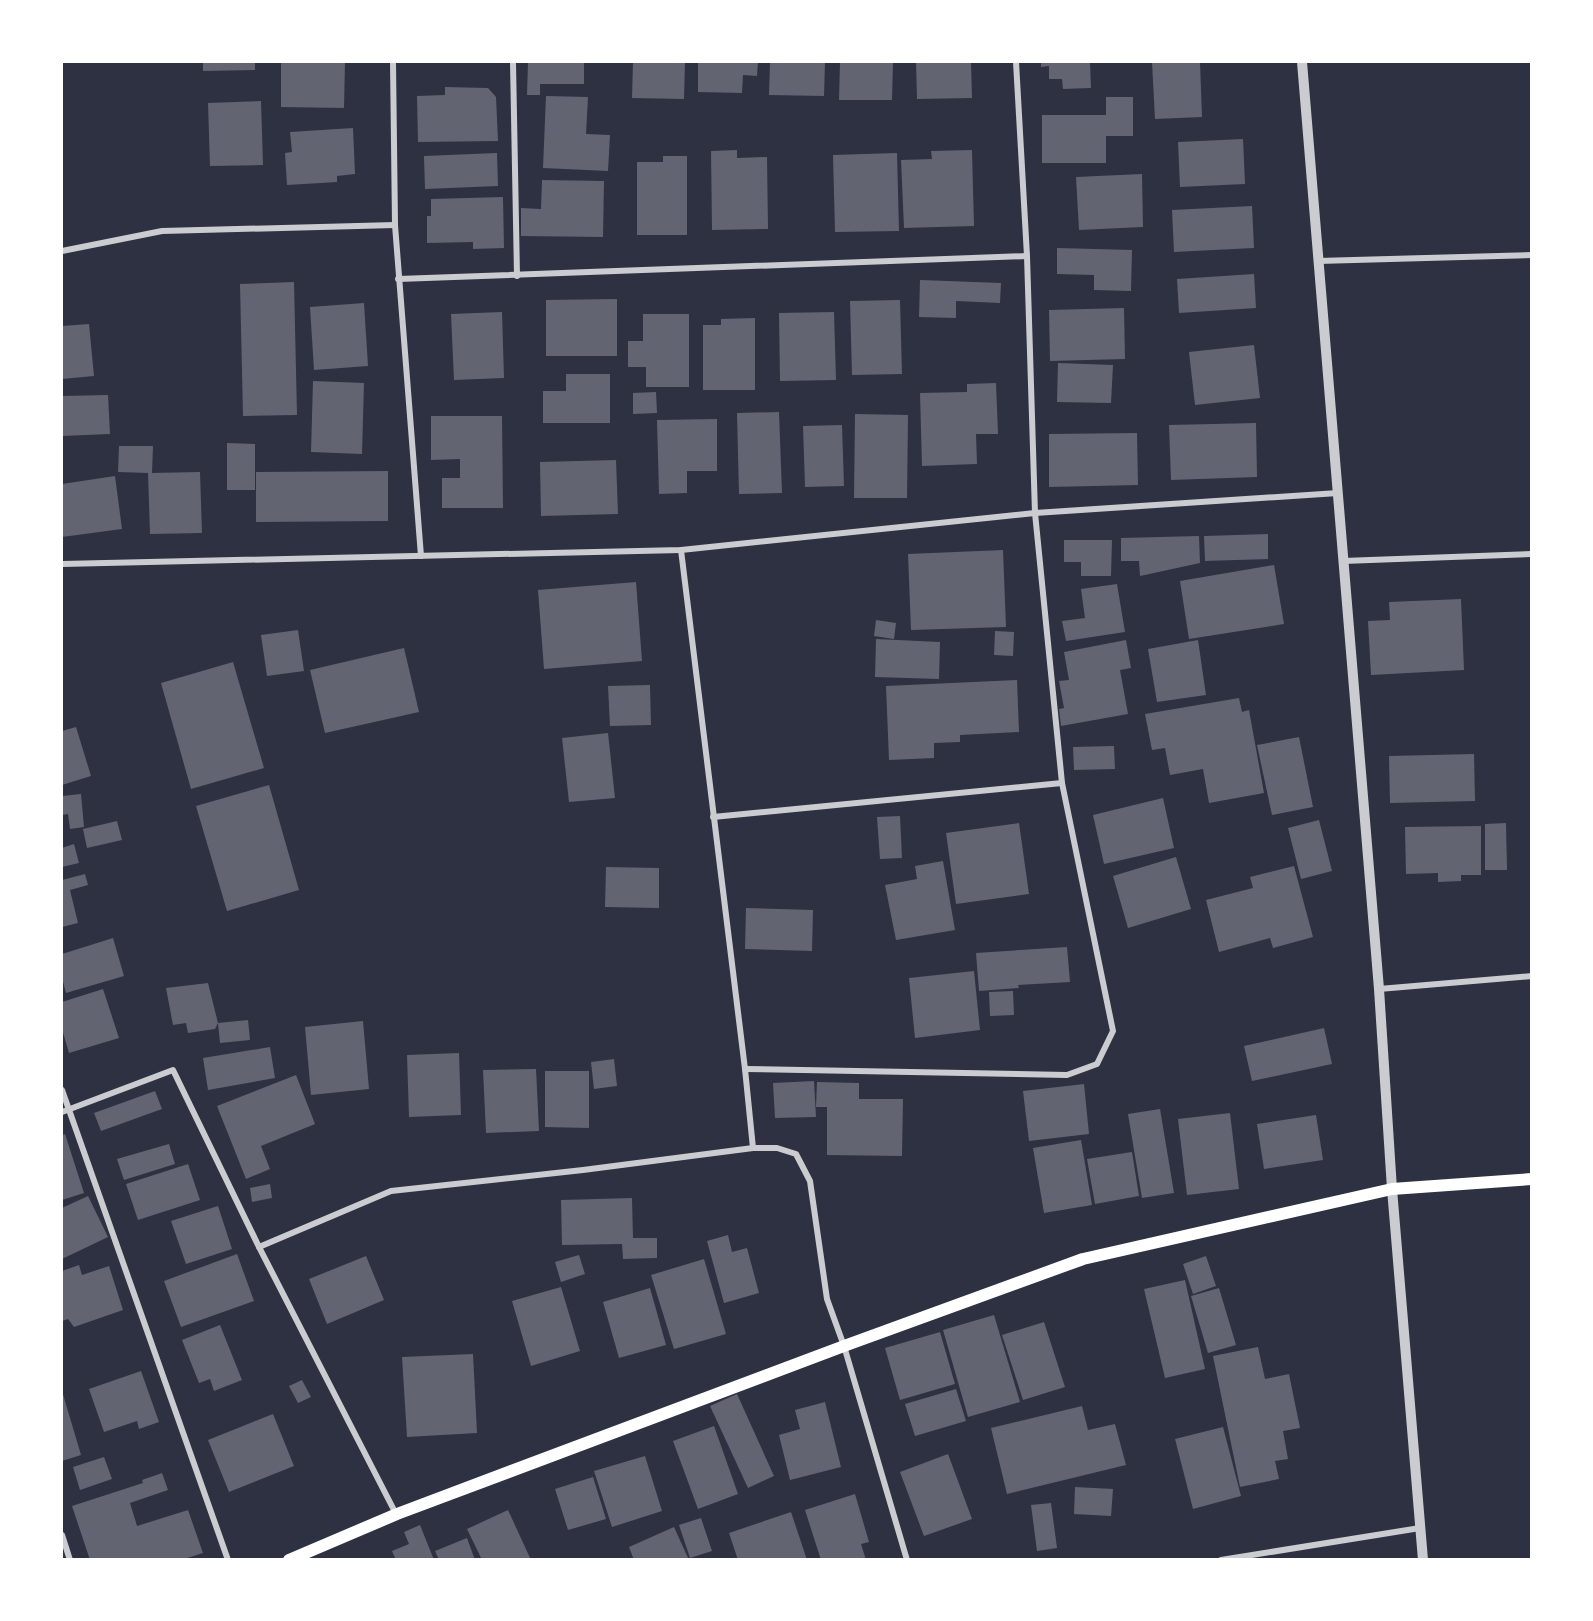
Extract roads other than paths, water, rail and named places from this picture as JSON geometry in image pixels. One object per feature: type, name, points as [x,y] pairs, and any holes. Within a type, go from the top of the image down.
[{"type":"main road","points":[[289,1560],[397,1514],[1083,1259],[1392,1189],[1532,1179]]},
{"type":"street","points":[[393,62],[394,225],[421,556]]},
{"type":"street","points":[[513,62],[517,276]]},
{"type":"street","points":[[745,1069],[1067,1075],[1097,1064],[1113,1031],[1062,783],[1035,513],[1027,256],[1016,62]]},
{"type":"street","points":[[1302,62],[1379,990],[1392,1189],[1423,1560]]},
{"type":"street","points":[[62,251],[162,231],[394,225]]},
{"type":"street","points":[[1318,261],[1532,255]]},
{"type":"street","points":[[398,279],[1027,256]]},
{"type":"street","points":[[62,564],[681,550],[1035,513],[1338,493]]},
{"type":"street","points":[[681,550],[753,1148]]},
{"type":"street","points":[[1343,561],[1532,554]]},
{"type":"street","points":[[713,817],[1062,783]]},
{"type":"street","points":[[1379,990],[1532,976]]},
{"type":"street","points":[[62,1112],[173,1070],[259,1247],[397,1514]]},
{"type":"street","points":[[62,1090],[228,1560]]},
{"type":"street","points":[[259,1247],[391,1191],[753,1148],[777,1148],[796,1154],[810,1181],[827,1299],[844,1346],[907,1560]]},
{"type":"street","points":[[1221,1560],[1420,1528]]},
{"type":"street","points":[[62,1535],[70,1560]]}]
